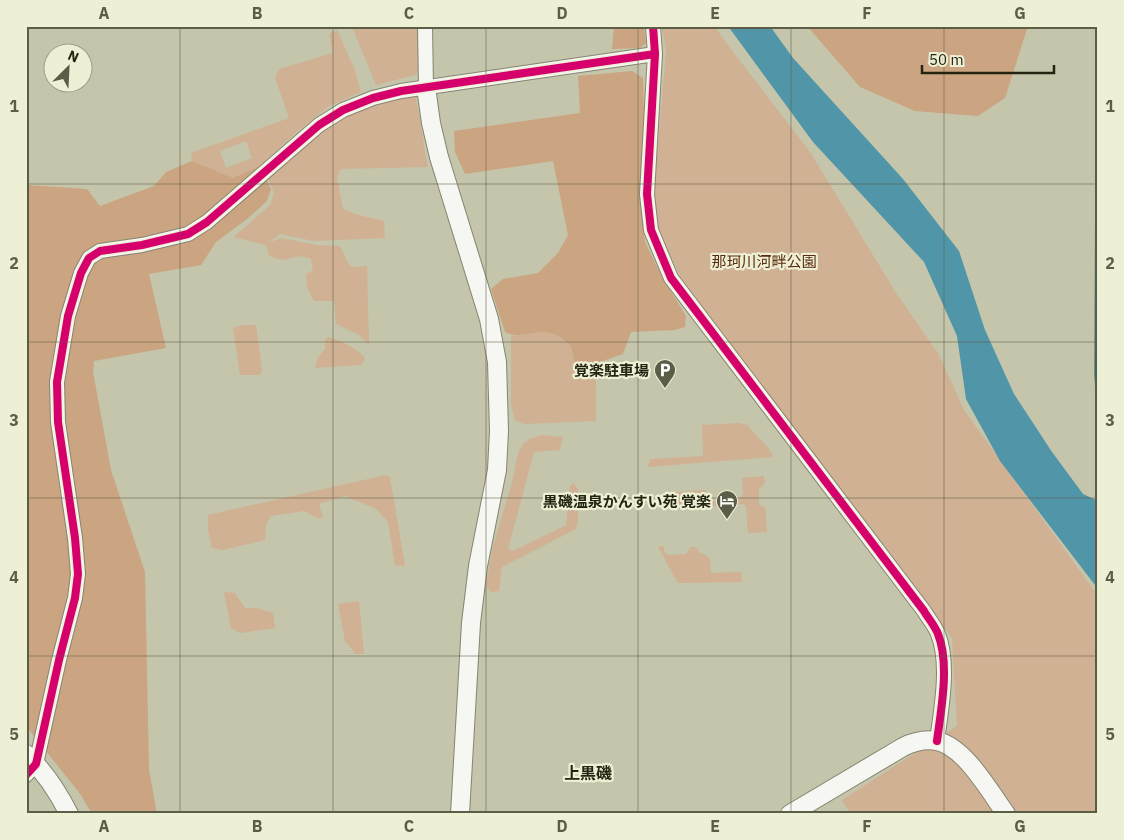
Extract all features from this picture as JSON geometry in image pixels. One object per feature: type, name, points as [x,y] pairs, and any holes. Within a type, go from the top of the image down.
[{"type":"street","points":[[425,26],[426,87],[431,123],[439,156],[489,319],[498,362],[499,431],[497,470],[479,556],[471,623],[460,814]]},
{"type":"street","points":[[653,26],[655,54],[647,194],[651,230],[671,278],[924,611],[938,634],[943,657],[943,687],[937,741]]},
{"type":"street","points":[[69,814],[59,794],[30,764],[75,598],[78,574],[75,538],[58,422],[57,382],[68,316],[81,273],[89,258],[100,251],[142,245],[188,234],[207,222],[319,126],[343,110],[373,98],[426,87],[655,54]]},
{"type":"street","points":[[790,814],[902,747],[916,741],[937,741],[957,751],[1006,814]]},
{"type":"green space","points":[[419,26],[421,69],[415,75],[376,85],[352,27]]},
{"type":"green space","name":"那珂川河畔公園","points":[[662,26],[715,26],[810,152],[898,296],[938,353],[964,410],[1098,596],[1098,814],[851,814],[842,800],[957,726],[952,638],[683,282],[659,232],[654,191],[666,52]]},
{"type":"green space","points":[[337,30],[354,68],[361,92],[329,106],[299,130],[260,166],[233,178],[192,161],[191,153],[289,118],[275,78],[279,69],[333,53],[329,34]],"holes":[[[246,141],[252,158],[226,168],[220,151]]]},
{"type":"green space","points":[[415,95],[428,167],[341,169],[337,177],[343,209],[358,215],[384,221],[385,238],[314,241],[280,234],[268,243],[281,238],[317,245],[340,246],[352,267],[367,266],[369,345],[359,335],[336,324],[334,301],[314,301],[307,287],[306,274],[313,270],[311,259],[301,256],[282,260],[269,256],[266,245],[234,237],[270,205],[274,192],[268,178],[315,136],[342,118],[369,105]]},
{"type":"green space","points":[[242,325],[256,325],[262,369],[260,375],[240,375],[233,328]]},
{"type":"green space","points":[[535,332],[552,332],[571,346],[576,370],[596,372],[596,421],[524,424],[515,420],[511,405],[511,336]]},
{"type":"green space","points":[[328,337],[357,350],[365,358],[361,365],[315,368],[318,357],[325,349],[325,340]]},
{"type":"green space","points":[[739,423],[747,425],[770,450],[773,457],[648,467],[650,459],[703,456],[702,425]]},
{"type":"green space","points":[[541,435],[563,437],[560,450],[534,452],[508,549],[513,551],[566,525],[570,486],[573,483],[578,489],[578,521],[576,529],[502,567],[499,591],[491,592],[486,585],[492,550],[513,479],[519,451],[523,444]]},
{"type":"green space","points":[[386,475],[390,477],[405,566],[395,565],[388,522],[376,509],[345,496],[319,504],[323,518],[317,518],[304,511],[271,516],[266,525],[265,540],[223,550],[212,548],[208,530],[208,515]]},
{"type":"green space","points":[[764,476],[765,482],[759,488],[759,505],[765,507],[767,532],[748,533],[746,506],[743,504],[701,507],[701,503],[740,498],[743,495],[742,478]]},
{"type":"green space","points":[[705,490],[706,493],[691,495],[688,499],[689,508],[677,509],[676,506],[662,506],[661,493]]},
{"type":"green space","points":[[664,546],[664,552],[668,555],[686,554],[691,547],[696,547],[699,552],[710,558],[711,573],[741,572],[742,582],[678,583],[658,547]]},
{"type":"green space","points":[[224,592],[235,593],[245,608],[257,608],[273,613],[275,628],[241,633],[231,628]]},
{"type":"green space","points":[[359,601],[364,654],[356,654],[345,641],[338,604]]},
{"type":"shaded area","points":[[614,26],[644,26],[646,43],[640,48],[612,49]]},
{"type":"shaded area","points":[[807,26],[1028,26],[1005,98],[978,116],[915,111],[860,87]]},
{"type":"shaded area","points":[[632,71],[643,78],[644,113],[641,193],[645,242],[662,277],[686,316],[685,327],[675,330],[631,332],[623,354],[597,363],[596,372],[576,370],[571,346],[562,338],[545,332],[516,335],[505,332],[491,289],[503,279],[538,273],[558,253],[568,235],[553,161],[465,174],[455,152],[454,131],[580,113],[578,76]]},
{"type":"shaded area","points":[[192,161],[233,178],[260,166],[271,189],[267,201],[216,242],[201,265],[149,274],[166,348],[94,361],[93,372],[111,470],[145,572],[149,770],[157,814],[92,814],[81,795],[26,726],[26,185],[87,189],[100,206],[154,186],[166,172]]},
{"type":"water","points":[[728,26],[770,26],[793,58],[903,179],[959,251],[985,330],[1014,394],[1052,452],[1083,494],[1098,501],[1098,589],[1000,461],[966,399],[957,336],[924,262],[813,142]]},
{"type":"water","points":[[1098,156],[1098,413],[1094,375],[1095,223]]},
{"type":"cycle path","points":[[653,26],[655,54],[647,194],[651,230],[671,278],[935,628],[942,646],[944,673],[937,741]]},
{"type":"cycle path","points":[[26,775],[36,764],[75,598],[78,574],[75,538],[58,422],[57,382],[68,316],[81,273],[89,258],[100,251],[142,245],[188,234],[207,222],[319,125],[343,110],[373,98],[401,91],[655,54]]},
{"type":"place","name":"覚楽駐車場","points":[[665,389]]},
{"type":"place","name":"黒磯温泉かんすい苑 覚楽","points":[[727,520]]},
{"type":"district","name":"上黒磯","points":[[588,773]]}]
